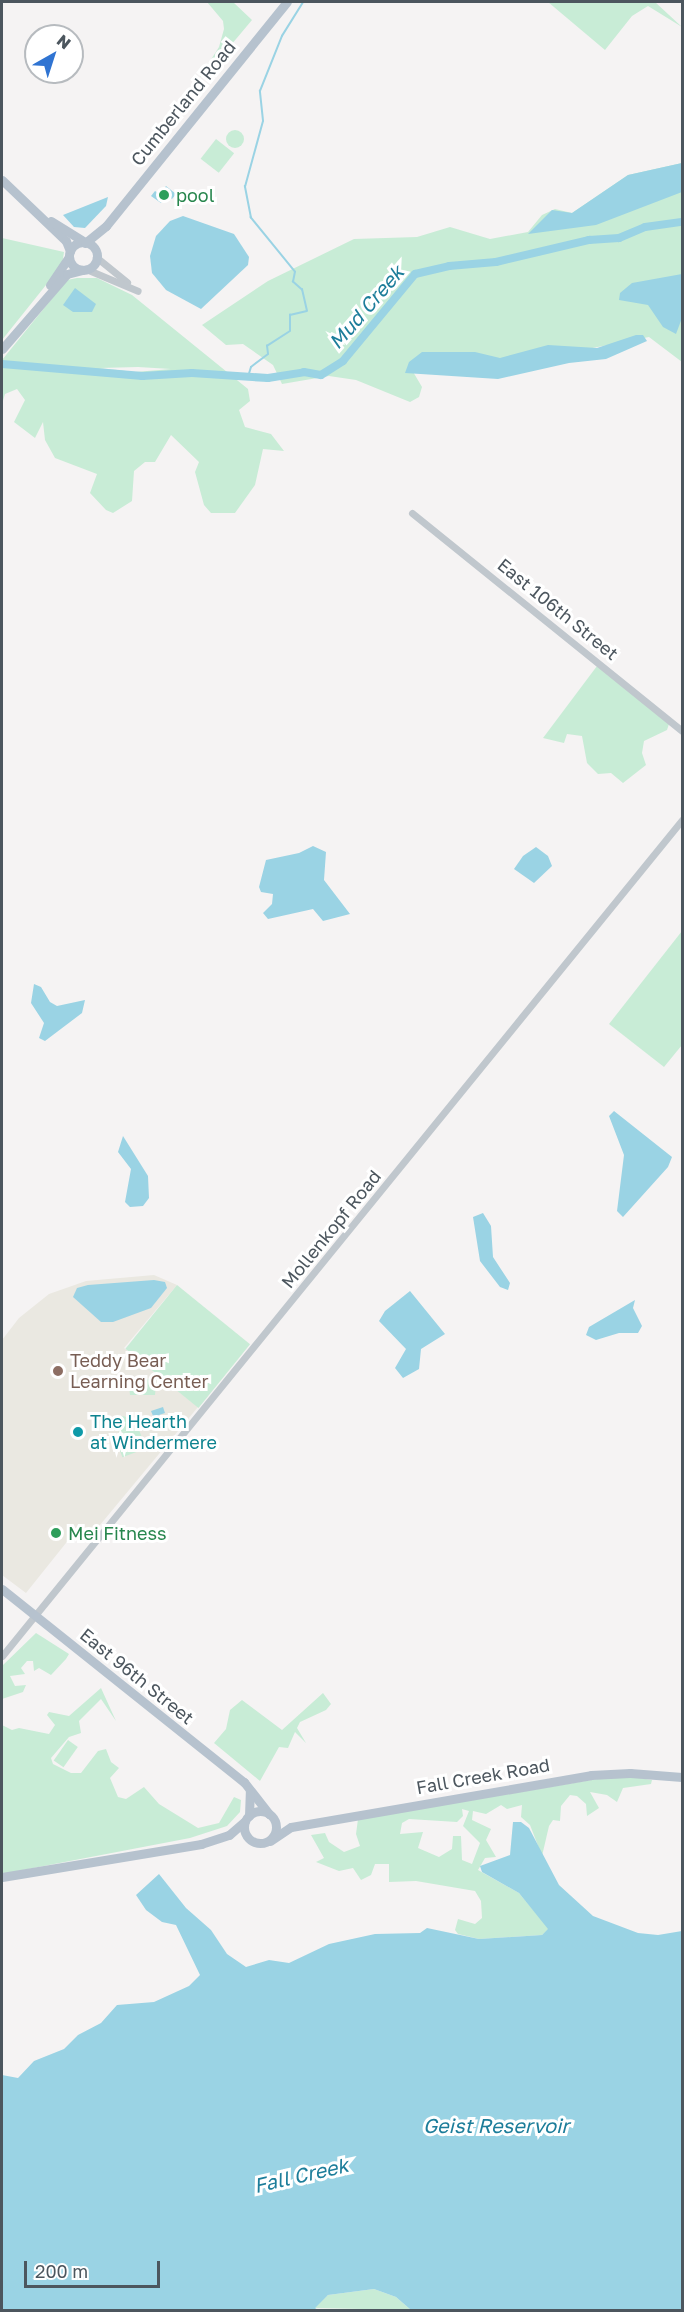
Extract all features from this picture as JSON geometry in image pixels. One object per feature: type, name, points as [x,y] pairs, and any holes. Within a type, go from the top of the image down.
[{"type":"main road","name":"Cumberland Road","points":[[69,254],[106,226],[287,2]]},
{"type":"main road","points":[[2,180],[66,241],[72,264],[84,269]]},
{"type":"main road","points":[[32,208],[85,242],[96,255]]},
{"type":"main road","name":"Cumberland Road","points":[[84,269],[96,255],[106,226]]},
{"type":"main road","points":[[44,298],[69,254]]},
{"type":"main road","points":[[2,349],[67,274],[84,269]]},
{"type":"main road","name":"East 96th Street","points":[[2,1589],[250,1790],[271,1816]]},
{"type":"main road","name":"Fall Creek Road","points":[[270,1841],[291,1827],[591,1775],[630,1773],[682,1777]]},
{"type":"main road","points":[[250,1790],[246,1835],[253,1842]]},
{"type":"main road","points":[[2,1877],[201,1844],[229,1835],[257,1811],[291,1827]]},
{"type":"main road","points":[[229,1835],[253,1842],[270,1841],[276,1832],[271,1816]]},
{"type":"street","points":[[84,269],[138,291],[96,255]]},
{"type":"street","name":"East 106th Street","points":[[412,513],[682,731]]},
{"type":"street","name":"Mollenkopf Road","points":[[2,1656],[682,820]]},
{"type":"shaded area","points":[[154,1275],[177,1285],[124,1348],[198,1407],[90,1537],[78,1528],[26,1593],[2,1575],[2,1340],[19,1318],[49,1294],[86,1281]]},
{"type":"green space","points":[[207,2],[233,2],[252,20],[205,76],[200,77],[219,47],[224,29],[223,21]]},
{"type":"green space","points":[[548,2],[655,2],[682,27],[648,6],[632,16],[605,50]]},
{"type":"green space","points":[[235,130],[241,133],[244,139],[241,145],[235,148],[229,145],[226,139],[229,133]]},
{"type":"green space","points":[[216,139],[234,153],[219,173],[201,159]]},
{"type":"green space","points":[[682,163],[682,362],[649,337],[490,368],[412,370],[422,387],[419,397],[410,402],[356,380],[329,376],[282,384],[273,365],[243,344],[226,345],[202,325],[268,281],[354,239],[417,237],[450,227],[490,239],[528,232],[542,215],[555,209],[572,213],[628,175]]},
{"type":"green space","points":[[2,238],[64,252],[62,265],[2,340]]},
{"type":"green space","points":[[97,278],[132,295],[248,389],[250,401],[239,410],[245,427],[271,434],[284,451],[263,449],[255,485],[235,513],[211,513],[204,505],[195,472],[199,462],[171,435],[155,462],[145,462],[134,471],[132,501],[113,513],[106,510],[90,493],[97,474],[55,458],[45,440],[43,422],[35,438],[14,422],[25,400],[17,389],[5,394],[2,404],[2,360],[67,280]],"holes":[[[138,367],[171,369],[135,372],[100,368]]]},
{"type":"green space","points":[[597,666],[669,724],[667,730],[644,741],[642,753],[646,765],[623,783],[611,773],[598,774],[587,763],[582,736],[567,734],[564,743],[543,738]]},
{"type":"green space","points":[[682,931],[682,1045],[664,1067],[609,1024]]},
{"type":"green space","points":[[177,1285],[250,1344],[198,1408],[125,1349]]},
{"type":"green space","points":[[149,1379],[156,1384],[155,1395],[130,1395],[129,1385]]},
{"type":"green space","points":[[122,1416],[130,1424],[122,1432],[114,1424]]},
{"type":"green space","points":[[138,1427],[146,1449],[122,1457],[115,1436]]},
{"type":"green space","points":[[36,1633],[69,1654],[51,1675],[39,1668],[34,1671],[33,1661],[27,1661],[21,1668],[25,1674],[10,1676],[15,1686],[26,1685],[23,1692],[2,1699],[2,1666]]},
{"type":"green space","points":[[101,1688],[116,1721],[101,1699],[79,1721],[81,1733],[69,1737],[51,1758],[53,1764],[71,1773],[81,1773],[98,1751],[106,1749],[111,1762],[119,1768],[110,1778],[118,1797],[126,1799],[144,1787],[159,1804],[198,1828],[219,1823],[234,1797],[241,1800],[240,1812],[227,1826],[190,1838],[2,1874],[2,1725],[12,1730],[19,1728],[49,1734],[55,1725],[47,1715],[49,1712],[69,1716]]},
{"type":"green space","points":[[323,1693],[331,1704],[326,1710],[300,1722],[297,1728],[306,1743],[295,1732],[288,1748],[279,1747],[260,1781],[214,1743],[226,1729],[230,1710],[242,1700],[282,1730]]},
{"type":"green space","points":[[68,1740],[78,1747],[63,1767],[54,1760]]},
{"type":"green space","points":[[621,1775],[652,1780],[651,1784],[623,1788],[617,1802],[607,1795],[590,1792],[599,1808],[587,1816],[586,1804],[577,1796],[570,1795],[561,1806],[560,1821],[553,1820],[549,1826],[542,1856],[530,1825],[521,1817],[522,1805],[507,1809],[501,1805],[486,1814],[473,1811],[472,1820],[491,1829],[486,1840],[496,1857],[485,1858],[478,1870],[519,1893],[549,1929],[542,1935],[479,1939],[458,1934],[455,1930],[458,1919],[475,1924],[482,1918],[481,1901],[475,1891],[416,1881],[389,1882],[389,1864],[375,1864],[371,1875],[361,1880],[353,1868],[339,1871],[316,1862],[324,1858],[311,1835],[325,1833],[329,1842],[344,1852],[360,1846],[356,1834],[358,1819]],"holes":[[[462,1809],[469,1811],[463,1826],[480,1843],[472,1864],[462,1860],[461,1836],[453,1836],[452,1849],[439,1857],[418,1848],[423,1832],[400,1834],[402,1823],[409,1819],[457,1822],[463,1816]]]},
{"type":"green space","points":[[374,2289],[396,2297],[411,2310],[314,2308],[328,2295]]},
{"type":"water","points":[[682,163],[682,192],[596,225],[528,234],[552,210],[572,213],[628,175]]},
{"type":"water","name":"pool","points":[[166,186],[176,194],[172,199],[167,195],[161,203],[151,196],[155,191],[160,194]]},
{"type":"water","points":[[108,197],[106,206],[85,228],[74,227],[63,215]]},
{"type":"water","points":[[183,216],[234,234],[249,257],[248,265],[201,309],[166,290],[152,273],[150,256],[156,236],[170,221]]},
{"type":"water","points":[[682,274],[682,318],[676,334],[663,327],[648,305],[619,300],[620,293],[632,283]]},
{"type":"water","points":[[75,288],[96,304],[92,312],[73,312],[63,305]]},
{"type":"water","points":[[636,335],[643,335],[647,341],[606,359],[569,363],[498,379],[405,373],[409,362],[422,352],[475,352],[500,358],[548,345],[597,348]]},
{"type":"water","points":[[313,846],[326,852],[324,880],[350,914],[323,921],[313,909],[268,919],[263,913],[272,904],[273,894],[261,892],[259,887],[266,860],[299,853]]},
{"type":"water","points":[[536,847],[548,856],[552,866],[534,883],[514,869],[523,856]]},
{"type":"water","points":[[34,984],[41,987],[50,1002],[57,1006],[85,1000],[82,1013],[45,1041],[39,1038],[44,1023],[31,1003]]},
{"type":"water","points":[[614,1111],[672,1157],[668,1167],[623,1217],[617,1211],[624,1155],[609,1116]]},
{"type":"water","points":[[123,1136],[148,1176],[149,1198],[143,1206],[130,1207],[125,1202],[131,1169],[118,1152]]},
{"type":"water","points":[[483,1213],[491,1226],[493,1257],[510,1283],[508,1290],[500,1287],[480,1261],[473,1217]]},
{"type":"water","points":[[154,1280],[165,1282],[167,1288],[151,1308],[113,1322],[101,1322],[73,1297],[77,1288],[88,1285]]},
{"type":"water","points":[[410,1291],[445,1334],[421,1349],[419,1369],[403,1378],[395,1368],[406,1349],[379,1321],[385,1311]]},
{"type":"water","points":[[635,1300],[633,1308],[642,1326],[638,1333],[619,1333],[596,1340],[586,1335],[589,1327]]},
{"type":"water","points":[[163,1407],[165,1413],[159,1415],[163,1425],[151,1429],[149,1423],[155,1421],[151,1411]]},
{"type":"water","name":"Geist Reservoir","points":[[513,1822],[521,1822],[529,1828],[559,1885],[593,1916],[638,1933],[658,1935],[682,1931],[682,2310],[411,2310],[396,2297],[374,2289],[328,2295],[315,2308],[318,2310],[2,2310],[2,2075],[18,2078],[34,2061],[64,2049],[78,2035],[101,2023],[117,2005],[154,2002],[189,1986],[200,1975],[176,1925],[162,1922],[146,1910],[136,1895],[159,1874],[186,1908],[211,1930],[227,1954],[246,1967],[269,1960],[289,1963],[329,1944],[375,1934],[420,1933],[427,1928],[479,1939],[542,1935],[548,1929],[519,1893],[482,1872],[480,1866],[510,1855]]},
{"type":"waterway","points":[[248,377],[251,367],[268,354],[267,346],[290,331],[290,315],[307,311],[302,290],[293,282],[295,272],[251,218],[245,187],[263,121],[260,91],[282,36],[303,2]]},
{"type":"waterway","name":"Mud Creek","points":[[2,364],[142,376],[192,373],[268,378],[304,372],[321,375],[343,361],[415,274],[449,266],[496,262],[589,240],[619,238],[645,227],[682,222]]},
{"type":"place","name":"pool","points":[[164,195]]},
{"type":"place","name":"Teddy Bear Learning Center","points":[[58,1371]]},
{"type":"place","name":"The Hearth at Windermere","points":[[78,1432]]},
{"type":"place","name":"Mei Fitness","points":[[56,1533]]},
{"type":"water label","name":"Fall Creek","points":[[301,2175]]}]
